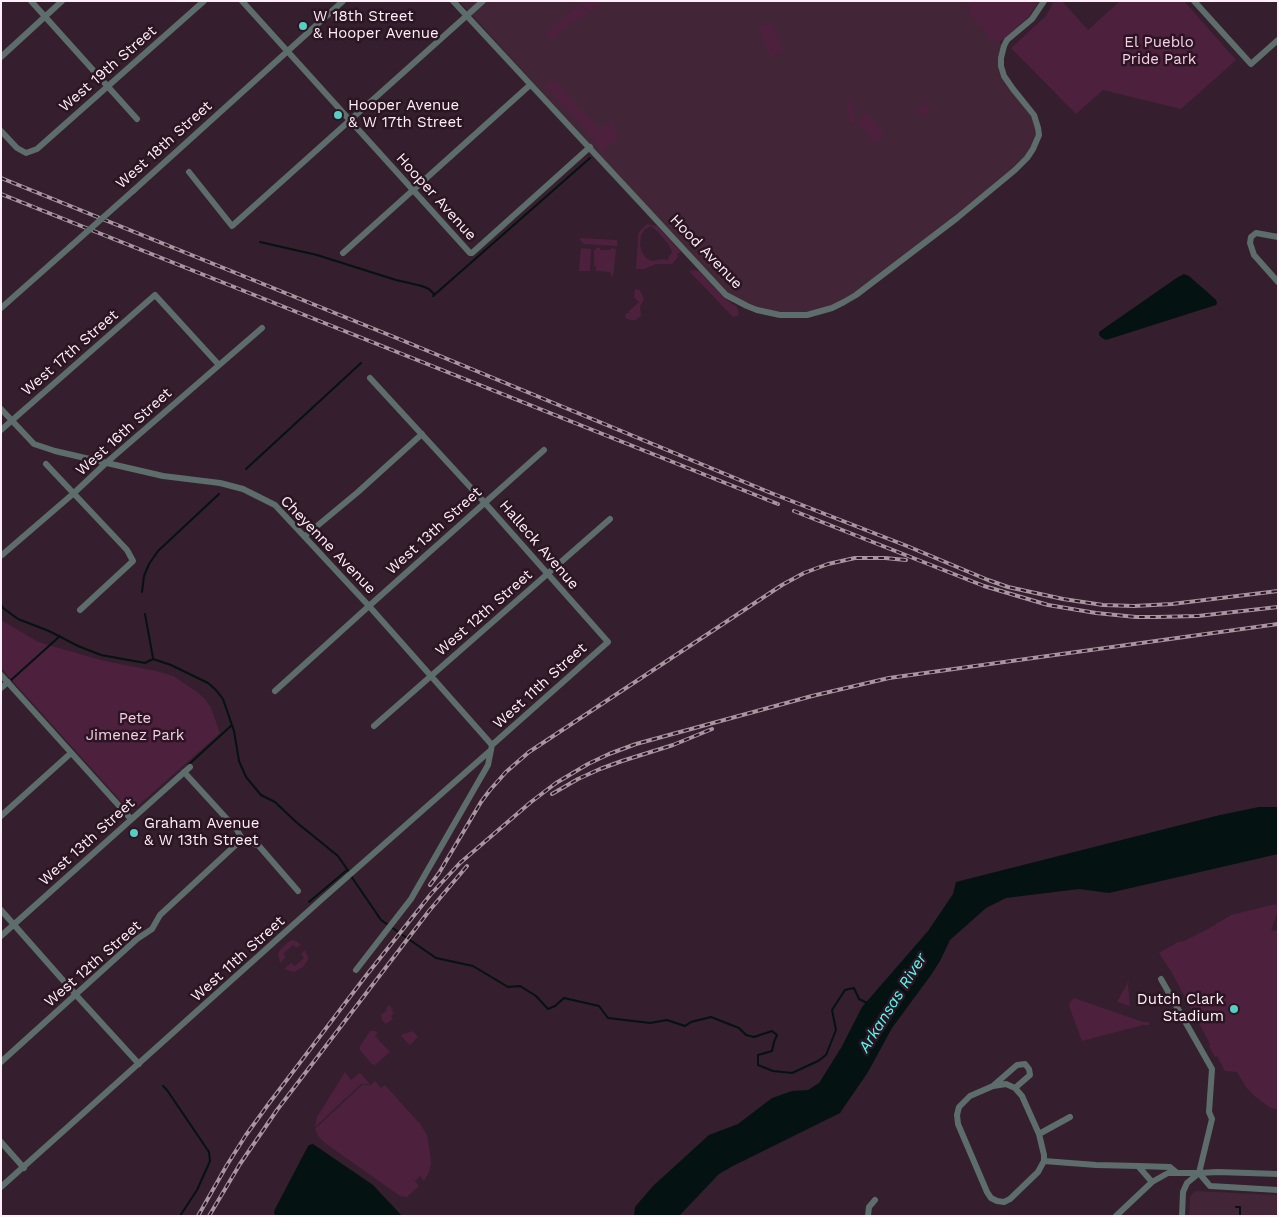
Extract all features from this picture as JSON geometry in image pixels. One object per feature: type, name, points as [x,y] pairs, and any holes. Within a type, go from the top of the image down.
[{"type":"street","points":[[31,1],[137,118]]},
{"type":"street","points":[[1,57],[62,1]]},
{"type":"street","name":"West 19th Street","points":[[1,130],[17,148],[26,153],[37,149],[204,1]]},
{"type":"street","name":"Hooper Avenue","points":[[242,1],[470,253],[590,147]]},
{"type":"street","name":"West 18th Street","points":[[1,308],[343,1]]},
{"type":"street","name":"Hood Avenue","points":[[453,1],[726,294],[757,310],[774,314],[801,315],[819,312],[856,295],[956,218],[1027,158],[1039,135],[1038,128],[1034,116],[1004,76],[1001,58],[1007,40],[1032,19],[1044,1]]},
{"type":"street","points":[[189,172],[232,226],[484,1]]},
{"type":"street","points":[[1194,1],[1251,64],[1278,40]]},
{"type":"street","points":[[343,252],[530,85]]},
{"type":"street","points":[[1278,237],[1256,232],[1251,237],[1250,243],[1254,255],[1278,282]]},
{"type":"street","name":"West 17th Street","points":[[1,430],[155,295],[219,365]]},
{"type":"street","name":"West 16th Street","points":[[2,555],[262,328]]},
{"type":"street","name":"Halleck Avenue","points":[[370,378],[485,503],[608,642]]},
{"type":"street","name":"Cheyenne Avenue","points":[[1,409],[34,444],[55,451],[163,476],[220,483],[243,489],[275,505],[369,606],[492,747]]},
{"type":"street","points":[[305,536],[358,492],[422,434]]},
{"type":"street","name":"West 13th Street","points":[[275,692],[544,450]]},
{"type":"street","points":[[46,464],[127,550],[133,561],[80,610]]},
{"type":"street","name":"West 12th Street","points":[[374,726],[610,519]]},
{"type":"street","name":"West 11th Street","points":[[1,1187],[397,834],[608,642]]},
{"type":"street","points":[[1,675],[131,820]]},
{"type":"street","points":[[1,688],[8,682]]},
{"type":"street","name":"West 11th Street","points":[[356,970],[411,900],[488,765],[492,747]]},
{"type":"street","points":[[1,816],[71,753]]},
{"type":"street","name":"West 13th Street","points":[[1,936],[190,767]]},
{"type":"street","points":[[184,772],[236,830],[241,840],[246,840],[259,846],[298,891]]},
{"type":"street","name":"West 12th Street","points":[[1,1062],[137,940],[152,929],[160,915],[241,840]]},
{"type":"street","points":[[1,910],[138,1064]]},
{"type":"street","points":[[1161,979],[1212,1069],[1209,1112],[1212,1119],[1199,1173],[1187,1183],[1183,1192],[1182,1216]]},
{"type":"street","points":[[993,1086],[1017,1065],[1025,1064],[1029,1069],[1030,1075],[1014,1088]]},
{"type":"street","points":[[1006,1084],[1014,1088],[1022,1096],[1039,1134],[1044,1161],[1032,1179],[1004,1202],[997,1201],[987,1192],[958,1124],[957,1115],[959,1107],[970,1096],[993,1086],[1006,1084]]},
{"type":"street","points":[[1039,1134],[1070,1117]]},
{"type":"street","points":[[1,1142],[24,1168]]},
{"type":"street","points":[[1044,1161],[1096,1165],[1170,1167],[1176,1172]]},
{"type":"street","points":[[1138,1166],[1152,1182]]},
{"type":"street","points":[[1116,1216],[1152,1182],[1168,1173],[1278,1174]]},
{"type":"street","points":[[1199,1173],[1210,1186],[1278,1190]]},
{"type":"street","points":[[868,1216],[869,1207],[875,1200]]},
{"type":"shaded area","points":[[459,1],[1039,1],[1029,16],[999,42],[1004,46],[1001,66],[1027,105],[1038,128],[1033,149],[1015,170],[856,294],[819,311],[780,314],[757,310],[726,294]]},
{"type":"shaded area","points":[[1195,1191],[1278,1195],[1278,1216],[1189,1216],[1190,1197]]},
{"type":"green space","points":[[582,1],[602,1],[590,12],[580,3]]},
{"type":"green space","points":[[967,1],[1039,1],[1023,22],[1001,41],[996,42],[971,17]]},
{"type":"green space","name":"El Pueblo Pride Park","points":[[1054,1],[1062,1],[1088,30],[1120,1],[1184,1],[1236,60],[1181,109],[1103,90],[1076,114],[1011,48],[1046,16]]},
{"type":"green space","points":[[579,4],[587,13],[575,23],[570,22],[551,40],[546,34]]},
{"type":"green space","points":[[772,22],[783,52],[770,57],[758,27]]},
{"type":"green space","points":[[551,81],[556,83],[597,127],[604,127],[612,120],[618,137],[601,153],[590,134],[545,86]]},
{"type":"green space","points":[[847,102],[853,102],[855,122],[849,123]]},
{"type":"green space","points":[[926,103],[931,109],[921,117],[916,110]]},
{"type":"green space","points":[[867,113],[884,134],[874,143],[857,121]]},
{"type":"green space","points":[[647,224],[657,226],[681,252],[677,254],[678,257],[672,264],[656,264],[636,270],[639,232]],"holes":[[[651,226],[670,246],[672,253],[668,260],[653,261],[647,259],[642,252],[640,245],[644,230]]]},
{"type":"green space","points":[[579,239],[617,240],[617,246],[584,244]]},
{"type":"green space","points":[[581,248],[591,249],[590,271],[579,271]]},
{"type":"green space","points":[[600,248],[600,250],[616,249],[613,278],[610,272],[596,271],[596,266],[594,266],[594,259],[596,259],[594,258],[594,250]]},
{"type":"green space","points":[[689,271],[699,271],[724,298],[737,307],[739,313],[737,316],[731,315]]},
{"type":"green space","points":[[635,289],[640,290],[644,299],[640,307],[641,316],[636,320],[626,319],[626,313],[629,313],[639,302],[634,297]]},
{"type":"green space","name":"Pete Jimenez Park","points":[[1,620],[38,642],[104,661],[173,676],[205,699],[211,708],[220,733],[133,810],[128,809],[1,668]]},
{"type":"green space","name":"Dutch Clark Stadium","points":[[1276,904],[1278,910],[1271,931],[1278,930],[1278,1110],[1269,1107],[1256,1097],[1246,1087],[1237,1072],[1225,1071],[1217,1056],[1215,1057],[1172,973],[1159,953],[1178,942],[1208,929],[1231,915]]},
{"type":"green space","points":[[292,940],[301,945],[296,948],[293,945],[283,954],[286,957],[280,963],[278,954],[280,950]]},
{"type":"green space","points":[[305,950],[308,960],[303,967],[294,972],[284,969],[291,963],[295,966],[304,958],[301,954]]},
{"type":"green space","points":[[1129,983],[1130,1006],[1117,1002]]},
{"type":"green space","points":[[1074,998],[1143,1022],[1149,1022],[1149,1025],[1082,1041],[1069,1006]]},
{"type":"green space","points":[[389,1005],[394,1013],[391,1016],[393,1019],[386,1024],[382,1020],[381,1015],[387,1010]]},
{"type":"green space","points":[[370,1031],[378,1032],[375,1036],[390,1052],[375,1065],[360,1050],[360,1046]]},
{"type":"green space","points":[[413,1031],[418,1037],[410,1045],[401,1036]]},
{"type":"green space","points":[[345,1072],[351,1080],[360,1073],[370,1084],[361,1084],[315,1127],[317,1117]]},
{"type":"green space","points":[[375,1081],[381,1088],[385,1085],[421,1125],[427,1135],[431,1163],[429,1172],[424,1181],[420,1176],[415,1181],[419,1186],[407,1197],[400,1196],[325,1143],[315,1129],[362,1085],[371,1085]]},
{"type":"water","points":[[1184,274],[1189,276],[1216,300],[1216,305],[1106,340],[1099,335],[1099,332]]},
{"type":"water","name":"Arkansas River","points":[[1259,807],[1278,807],[1278,854],[1109,893],[1079,889],[1006,898],[986,908],[950,940],[940,961],[892,1028],[868,1072],[840,1113],[719,1174],[679,1216],[634,1216],[635,1207],[653,1186],[709,1135],[738,1124],[772,1098],[792,1091],[808,1090],[819,1083],[841,1048],[862,1007],[928,931],[953,894],[956,882],[1220,815]]},
{"type":"water","points":[[313,1144],[373,1185],[402,1216],[276,1216],[274,1213],[275,1209],[307,1148]]},
{"type":"waterway","points":[[433,296],[590,158]]},
{"type":"waterway","points":[[260,242],[317,255],[396,280],[422,286],[434,294]]},
{"type":"waterway","points":[[246,469],[361,363]]},
{"type":"waterway","points":[[142,592],[144,576],[149,564],[158,551],[219,494]]},
{"type":"waterway","points":[[1,604],[3,608],[18,619],[101,655],[145,663],[153,659],[171,665],[208,683],[223,699],[234,731],[239,761],[246,777],[261,795],[275,802],[296,822],[338,856],[349,872]]},
{"type":"waterway","points":[[145,614],[153,658]]},
{"type":"waterway","points":[[10,681],[60,636]]},
{"type":"waterway","points":[[188,765],[232,725]]},
{"type":"waterway","points":[[309,902],[347,870]]},
{"type":"waterway","points":[[351,876],[381,920],[436,958],[473,966],[508,987],[520,986],[536,996],[548,1009],[564,998],[599,1006],[608,1018],[650,1023],[667,1020],[685,1026],[691,1022],[711,1017],[739,1028],[746,1035],[754,1037],[772,1031],[777,1035],[772,1051],[758,1055],[758,1065],[773,1071],[792,1073],[818,1061],[826,1055],[836,1030],[832,1010],[845,990],[854,988],[859,999],[867,1003]]},
{"type":"waterway","points":[[163,1086],[209,1152],[210,1161],[197,1190],[180,1216]]},
{"type":"waterway","points":[[1236,1207],[1240,1207],[1240,1216]]},
{"type":"railway","points":[[1,178],[399,339],[771,493],[1008,587],[1063,599],[1103,605],[1134,606],[1172,604],[1278,591]]},
{"type":"railway","points":[[1,194],[778,504]]},
{"type":"railway","points":[[794,511],[984,586],[1048,605],[1136,617],[1198,616],[1278,607]]},
{"type":"railway","points":[[430,885],[481,802],[506,772],[529,752],[782,585],[804,573],[828,564],[855,558],[906,560]]},
{"type":"railway","points":[[198,1216],[246,1135],[365,977],[431,894],[460,863],[531,802],[556,783],[588,764],[636,744],[812,696],[889,678],[1278,624]]},
{"type":"railway","points":[[552,794],[600,769],[673,745],[712,729]]},
{"type":"railway","points":[[209,1216],[240,1164],[277,1110],[429,911],[467,866]]},
{"type":"place","name":"W 18th Street & Hooper Avenue","points":[[303,26]]},
{"type":"place","name":"Hooper Avenue & W 17th Street","points":[[338,115]]},
{"type":"place","name":"Graham Avenue & W 13th Street","points":[[134,833]]},
{"type":"place","name":"Dutch Clark Stadium","points":[[1234,1009]]}]
